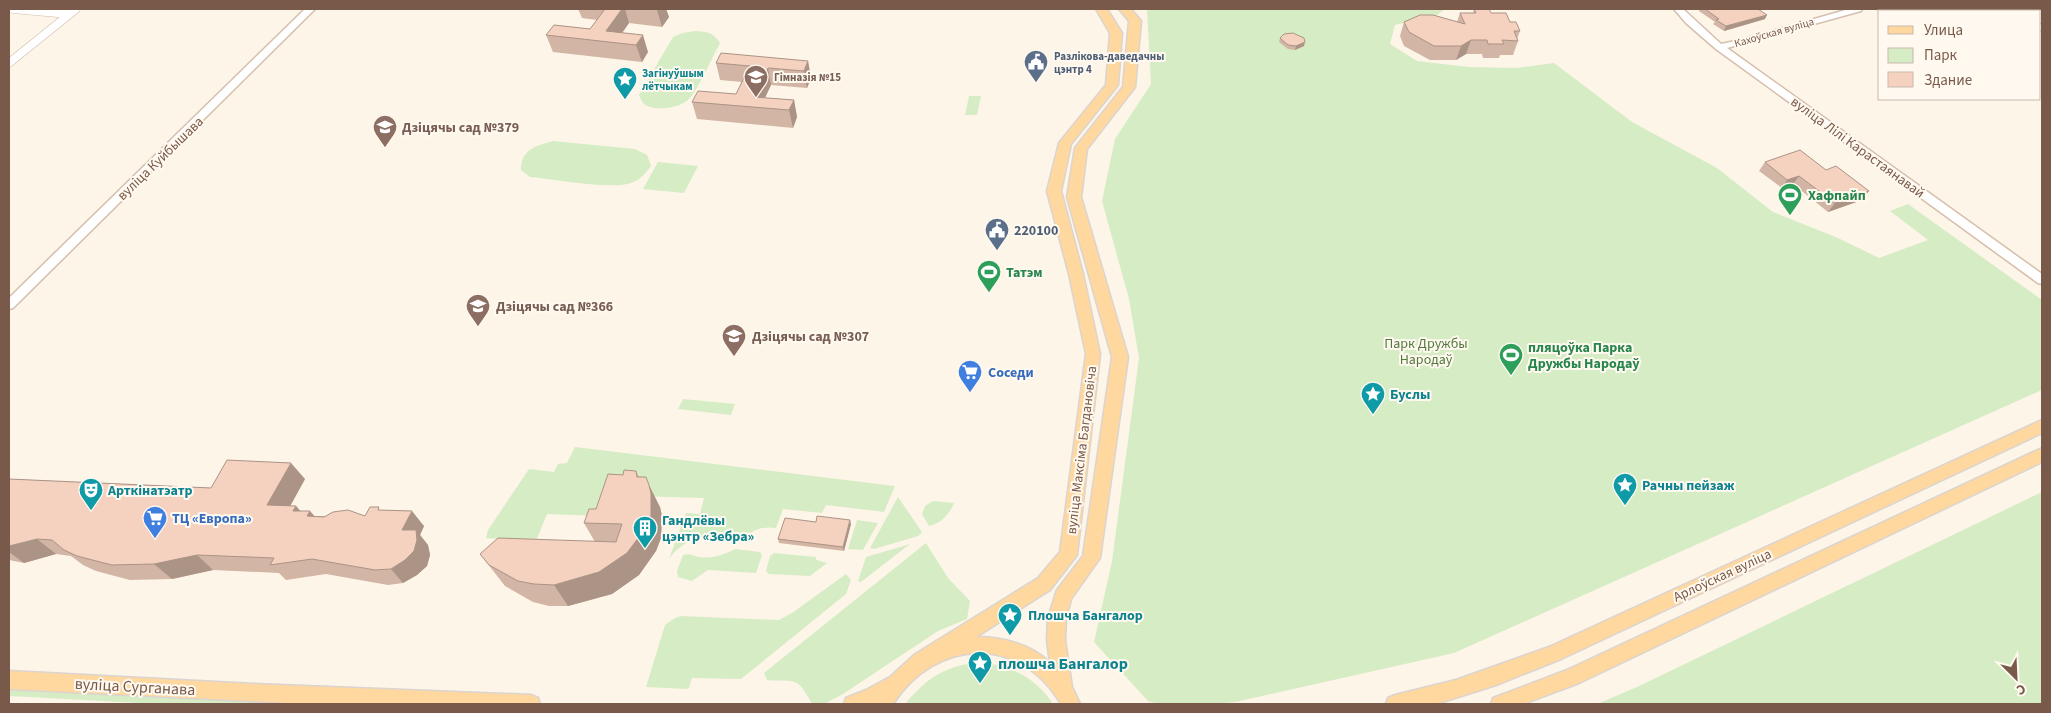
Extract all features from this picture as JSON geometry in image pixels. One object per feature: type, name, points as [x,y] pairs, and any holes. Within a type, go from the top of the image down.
[{"type":"main road","name":"вуліца Куйбышава","points":[[9,305],[310,9]]},
{"type":"main road","name":"вуліца Максіма Багдановіча","points":[[921,661],[983,620],[1044,584],[1068,555],[1093,354],[1076,274],[1054,191],[1065,143],[1112,85],[1116,33],[1102,9]]},
{"type":"main road","name":"вуліца Максіма Багдановіча","points":[[1070,698],[1056,632],[1057,618],[1064,596],[1091,558],[1120,358],[1074,197],[1081,148],[1129,86],[1135,21],[1125,9]]},
{"type":"main road","name":"вуліца Лілі Карастаянавай","points":[[1678,9],[1688,21],[1720,47],[2042,280]]},
{"type":"main road","name":"Кахоўская вуліца","points":[[1720,47],[1741,43],[1858,9]]},
{"type":"main road","name":"Арлоўская вуліца","points":[[1395,704],[1452,691],[1502,674],[1555,652],[2042,426]]},
{"type":"main road","name":"Арлоўская вуліца","points":[[1500,704],[1572,677],[2042,455]]},
{"type":"main road","points":[[853,704],[872,697],[896,683],[921,661],[942,651],[974,644],[1005,647],[1034,660],[1070,698]]},
{"type":"main road","name":"вуліца Сурганава","points":[[9,680],[254,693],[531,704]]},
{"type":"main road","points":[[882,704],[896,683]]},
{"type":"street","points":[[13,9],[69,14]]},
{"type":"street","points":[[9,63],[76,9]]},
{"type":"green space","name":"Парк Дружбы Народаў","points":[[1147,9],[1445,9],[1437,15],[1395,25],[1390,44],[1417,61],[1469,67],[1516,68],[1554,63],[1632,122],[1717,168],[1773,212],[1838,238],[1879,258],[1928,240],[1890,211],[1908,204],[2042,300],[2042,390],[1454,653],[1235,702],[1203,705],[1168,705],[1148,701],[1094,642],[1112,561],[1139,358],[1129,299],[1102,201],[1115,139],[1151,84]]},
{"type":"green space","points":[[695,31],[709,33],[720,43],[700,82],[688,100],[681,104],[664,108],[649,107],[642,101],[639,95],[673,37]]},
{"type":"green space","points":[[969,96],[981,96],[977,115],[965,115]]},
{"type":"green space","points":[[553,141],[635,149],[647,155],[651,166],[634,182],[622,185],[530,177],[521,170],[527,153],[535,147]]},
{"type":"green space","points":[[658,162],[698,166],[684,193],[643,189]]},
{"type":"green space","points":[[683,399],[735,404],[731,415],[678,409]]},
{"type":"green space","points":[[575,447],[895,486],[884,512],[826,505],[822,513],[783,509],[776,528],[758,529],[743,538],[712,537],[693,540],[677,550],[669,559],[686,513],[700,514],[704,498],[635,496],[597,516],[547,514],[536,541],[486,538],[488,530],[529,469],[554,472],[558,464],[567,463]]},
{"type":"green space","points":[[2042,492],[2042,704],[1597,704],[1637,687]]},
{"type":"green space","points":[[898,497],[922,532],[918,536],[874,549],[870,548]]},
{"type":"green space","points":[[933,501],[954,503],[944,518],[929,526],[922,514],[925,506]]},
{"type":"green space","points":[[857,520],[878,523],[863,550],[848,549]]},
{"type":"green space","points":[[926,543],[948,578],[970,601],[967,619],[938,631],[843,694],[824,704],[812,704],[807,694],[794,682],[767,680],[764,673]]},
{"type":"green space","points":[[910,544],[861,582],[858,581],[866,557]]},
{"type":"green space","points":[[735,549],[760,552],[762,555],[756,573],[708,570],[692,581],[678,577],[677,571],[683,555],[713,557]]},
{"type":"green space","points":[[774,553],[816,557],[816,560],[827,563],[810,576],[769,574],[766,571],[770,556]]},
{"type":"green space","points":[[846,574],[851,580],[846,594],[741,679],[692,678],[687,689],[646,687],[665,625],[675,618],[681,616],[779,620],[792,613]]},
{"type":"green space","name":"плошча Бангалор","points":[[978,662],[1001,666],[1021,674],[1038,686],[1053,704],[905,704],[921,687],[937,675],[955,667]]},
{"type":"green space","points":[[9,689],[320,704],[158,704],[9,696]]},
{"type":"building","points":[[605,9],[622,9],[606,31],[643,35],[636,45],[546,35],[554,25],[590,29]]},
{"type":"building","points":[[1474,9],[1489,9],[1491,13],[1506,13],[1510,22],[1516,22],[1520,31],[1514,31],[1518,41],[1502,40],[1504,44],[1488,44],[1487,40],[1471,40],[1461,46],[1434,46],[1409,32],[1404,22],[1420,15],[1433,15],[1465,24],[1460,13],[1476,13]]},
{"type":"building","points":[[1705,9],[1758,9],[1767,15],[1726,26],[1716,20],[1719,19]]},
{"type":"building","points":[[1293,33],[1304,38],[1305,42],[1296,46],[1288,45],[1280,38],[1284,34]]},
{"type":"building","points":[[721,53],[808,61],[804,71],[768,68],[754,97],[794,100],[789,110],[692,102],[698,91],[736,94],[750,66],[716,63]]},
{"type":"building","points":[[1800,150],[1826,170],[1836,166],[1869,191],[1835,203],[1799,176],[1787,180],[1765,162]]},
{"type":"building","name":"ТЦ «Европа»","points":[[227,460],[291,463],[267,505],[296,506],[293,511],[310,511],[307,516],[324,517],[333,512],[348,510],[365,516],[370,507],[379,507],[378,510],[412,511],[402,530],[416,530],[417,540],[414,551],[405,560],[391,569],[375,570],[312,559],[270,565],[274,558],[197,555],[154,564],[112,565],[77,556],[64,550],[52,540],[37,539],[9,546],[9,479],[211,488]]},
{"type":"building","points":[[624,470],[636,471],[637,477],[646,477],[651,493],[651,516],[645,529],[627,553],[599,572],[554,585],[534,584],[518,581],[489,565],[480,554],[498,538],[616,542],[622,524],[584,523],[589,509],[596,509],[608,474],[623,475]]},
{"type":"building","points":[[817,516],[850,520],[843,547],[778,539],[785,518],[816,522]]},
{"type":"place","name":"Разлікова-даведачны цэнтр 4","points":[[1036,83]]},
{"type":"place","name":"Гімназія №15","points":[[756,98]]},
{"type":"place","name":"Загінуўшым лётчыкам","points":[[625,100]]},
{"type":"place","name":"Дзіцячы сад №379","points":[[385,148]]},
{"type":"place","name":"Хафпайп","points":[[1790,216]]},
{"type":"place","name":"220100","points":[[997,251]]},
{"type":"place","name":"Татэм","points":[[989,293]]},
{"type":"place","name":"Дзіцячы сад №366","points":[[478,327]]},
{"type":"place","name":"Дзіцячы сад №307","points":[[734,357]]},
{"type":"place","name":"пляцоўка Парка Дружбы Народаў","points":[[1511,376]]},
{"type":"place","name":"Соседи","points":[[970,393]]},
{"type":"place","name":"Буслы","points":[[1373,415]]},
{"type":"place","name":"Рачны пейзаж","points":[[1625,506]]},
{"type":"place","name":"Арткінатэатр","points":[[91,511]]},
{"type":"place","name":"ТЦ «Европа»","points":[[155,539]]},
{"type":"place","name":"Гандлёвы цэнтр «Зебра»","points":[[645,549]]},
{"type":"place","name":"Плошча Бангалор","points":[[1010,636]]},
{"type":"place","name":"плошча Бангалор","points":[[980,684]]}]
